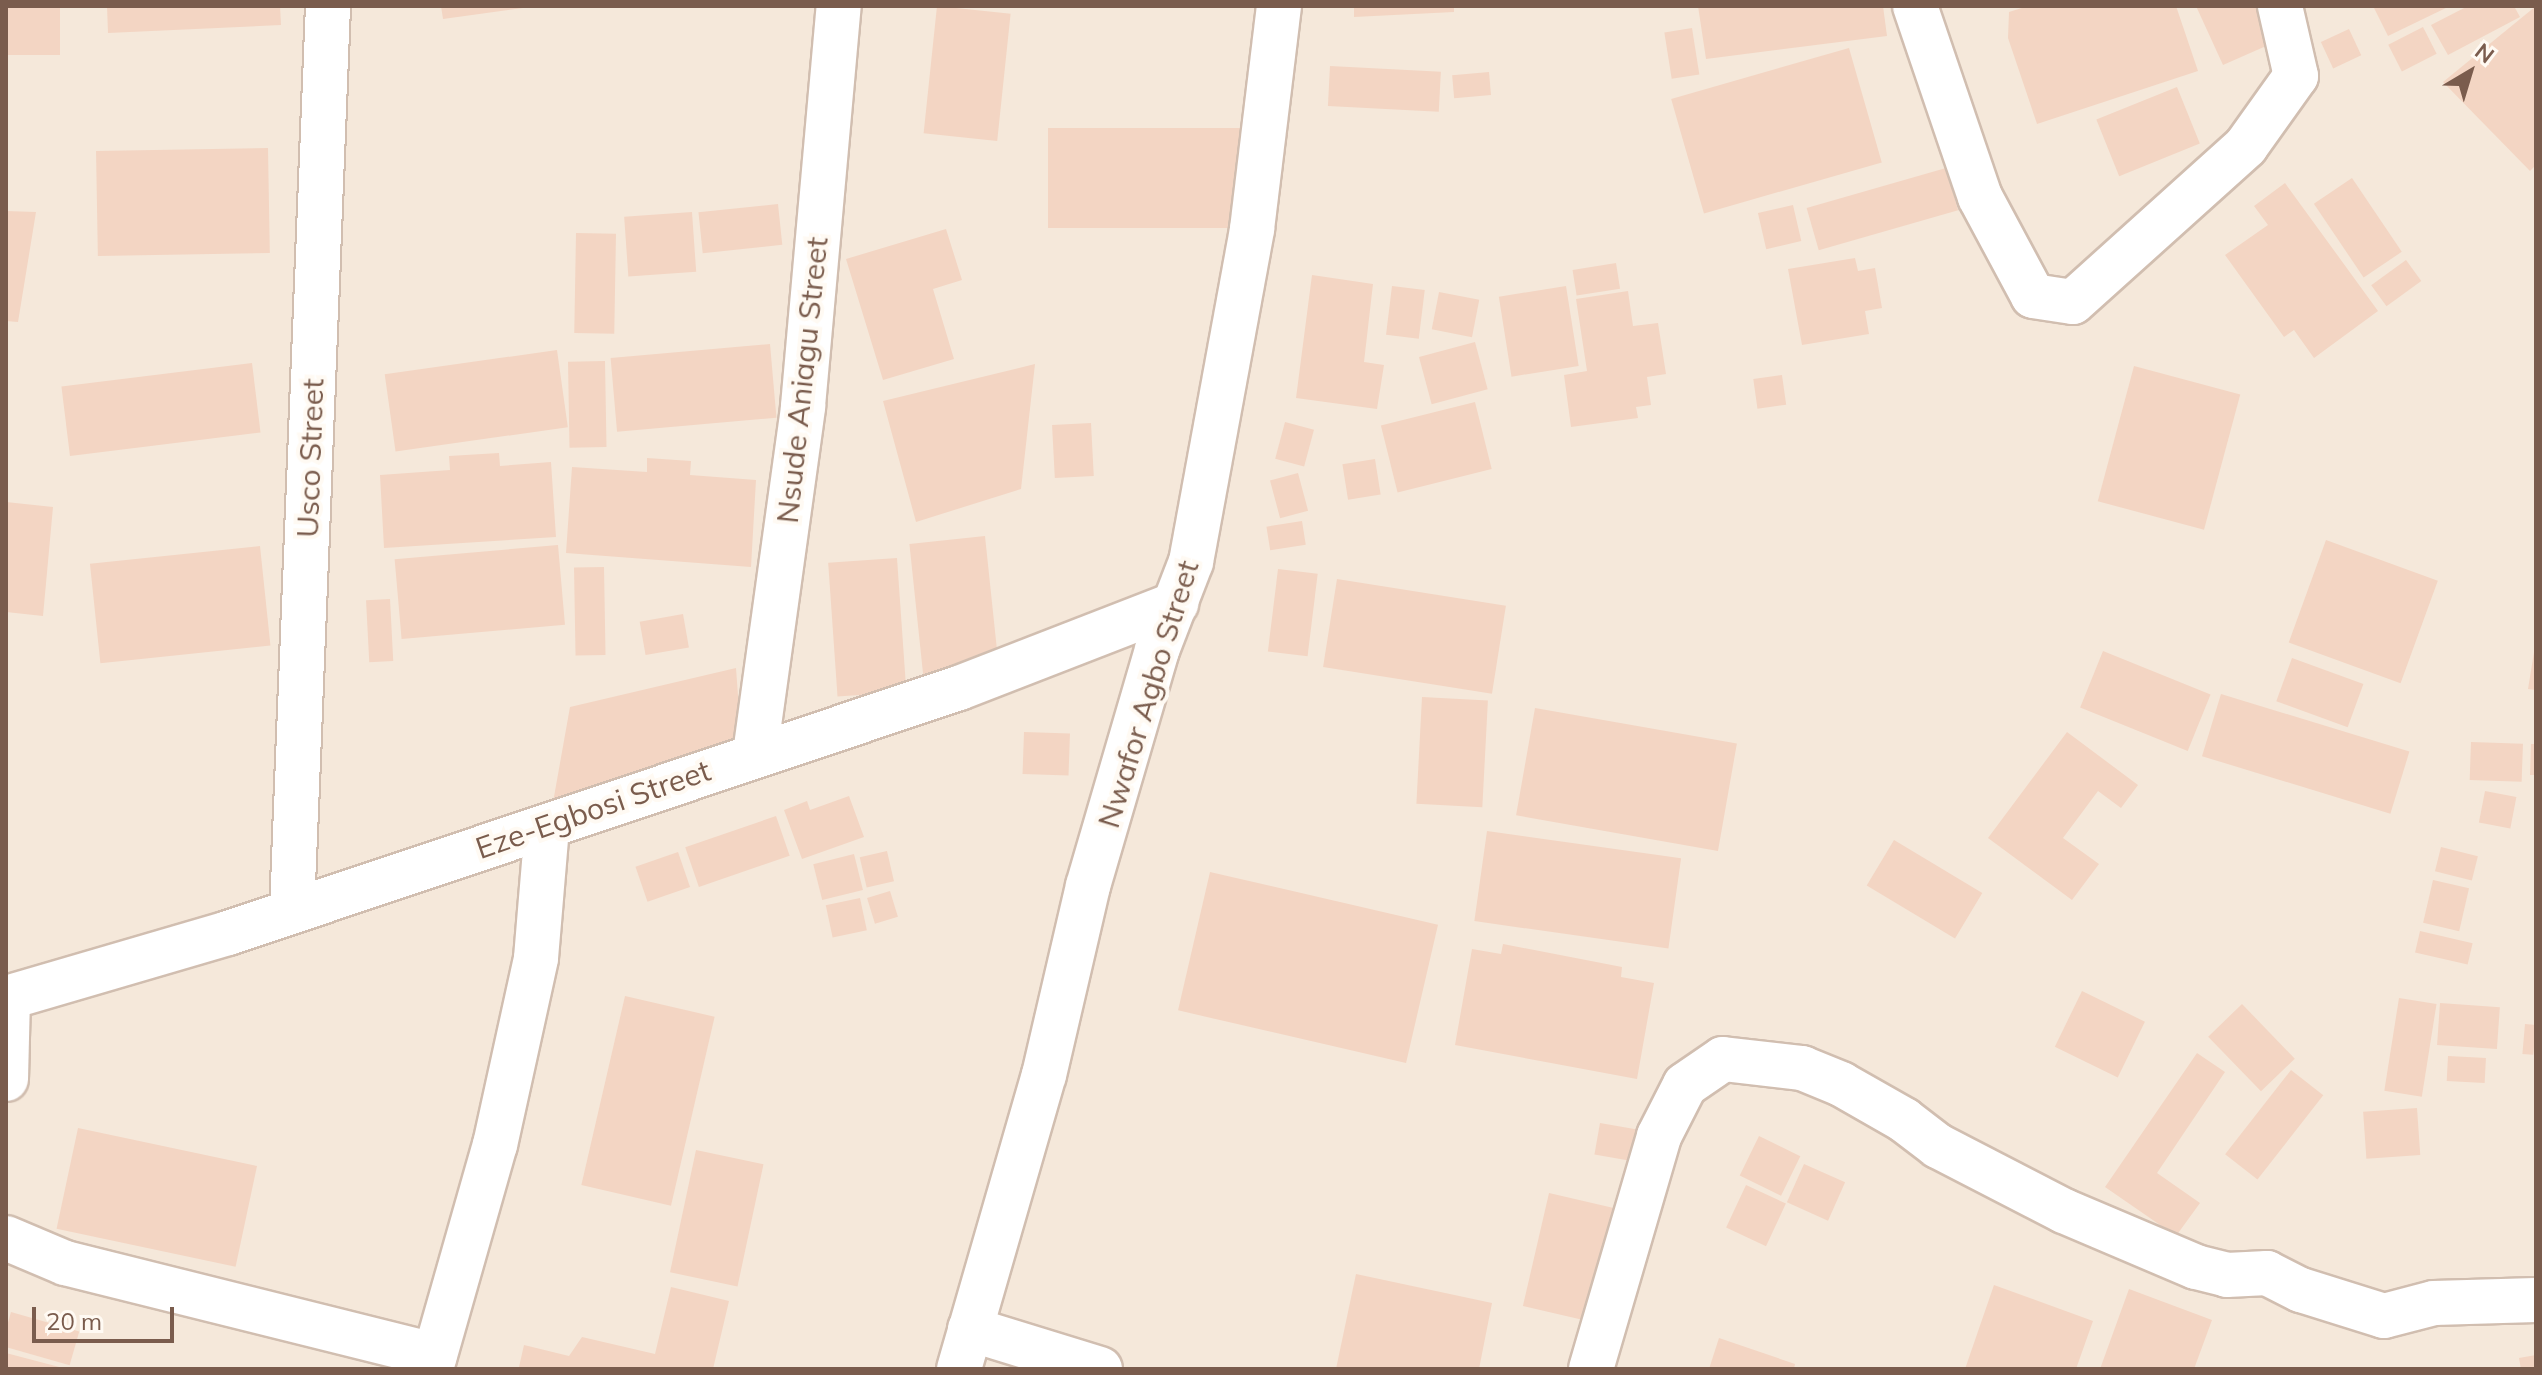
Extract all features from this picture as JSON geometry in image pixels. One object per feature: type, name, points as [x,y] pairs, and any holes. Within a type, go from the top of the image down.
[{"type":"street","name":"Usco Street","points":[[292,910],[328,6]]},
{"type":"street","name":"Nsude Aniagu Street","points":[[755,754],[803,406],[839,6]]},
{"type":"street","name":"Nwafor Agbo Street","points":[[965,1349],[1044,1075],[1088,886],[1157,650],[1191,562],[1252,229],[1279,6]]},
{"type":"street","points":[[1915,6],[1980,197],[2033,296],[2073,302],[2246,146],[2296,76],[2280,6]]},
{"type":"street","name":"Eze-Egbosi Street","points":[[7,998],[292,910],[959,688],[1176,604]]},
{"type":"street","points":[[6,1238],[65,1263],[433,1362],[495,1145],[536,958],[547,826]]},
{"type":"street","points":[[6,1079],[7,998]]},
{"type":"street","points":[[1591,1369],[1659,1136],[1685,1085],[1723,1059],[1802,1068],[1841,1084],[1938,1146],[2064,1211],[2196,1267],[2227,1275],[2267,1273],[2301,1290],[2384,1316],[2434,1303],[2536,1300]]},
{"type":"street","points":[[965,1349],[1100,1369]]},
{"type":"shaded area","points":[[6,6],[2536,6],[2536,1369],[6,1369]]},
{"type":"building","points":[[6,6],[60,6],[60,55],[6,55]]},
{"type":"building","points":[[107,6],[280,6],[281,25],[108,33]]},
{"type":"building","points":[[441,6],[523,6],[523,8],[443,19]]},
{"type":"building","points":[[937,6],[1011,14],[997,141],[924,133]]},
{"type":"building","points":[[1354,6],[1454,6],[1454,12],[1354,17]]},
{"type":"building","points":[[1698,6],[1883,6],[1887,36],[1706,59]]},
{"type":"building","points":[[2028,6],[2176,6],[2198,71],[2037,124],[2008,38],[2009,12]]},
{"type":"building","points":[[2196,6],[2267,6],[2282,39],[2223,65]]},
{"type":"building","points":[[2373,6],[2450,6],[2388,36]]},
{"type":"building","points":[[2468,6],[2514,6],[2520,17],[2448,55],[2431,25]]},
{"type":"building","points":[[2536,6],[2536,165],[2530,171],[2443,82]]},
{"type":"building","points":[[2423,27],[2437,54],[2402,71],[2388,45]]},
{"type":"building","points":[[1692,28],[1699,74],[1672,79],[1664,32]]},
{"type":"building","points":[[2349,29],[2361,55],[2333,68],[2321,42]]},
{"type":"building","points":[[1849,48],[1882,162],[1704,213],[1671,99]]},
{"type":"building","points":[[1330,66],[1441,72],[1439,112],[1328,106]]},
{"type":"building","points":[[1489,72],[1491,95],[1454,98],[1452,75]]},
{"type":"building","points":[[2177,87],[2200,144],[2119,176],[2096,120]]},
{"type":"building","points":[[1048,128],[1242,128],[1242,228],[1048,228]]},
{"type":"building","points":[[268,148],[270,253],[98,256],[96,151]]},
{"type":"building","points":[[1946,168],[1958,210],[1819,250],[1807,208]]},
{"type":"building","points":[[2352,178],[2402,252],[2364,278],[2314,204]]},
{"type":"building","points":[[2285,183],[2378,311],[2314,358],[2294,330],[2284,337],[2225,255],[2268,225],[2254,206]]},
{"type":"building","points":[[778,204],[782,245],[703,253],[698,212]]},
{"type":"building","points":[[1793,205],[1801,241],[1766,249],[1758,213]]},
{"type":"building","points":[[6,211],[36,212],[18,322],[6,321]]},
{"type":"building","points":[[692,212],[696,272],[628,277],[624,217]]},
{"type":"building","points":[[946,229],[962,280],[933,289],[954,359],[883,380],[846,259]]},
{"type":"building","points":[[576,233],[616,234],[614,334],[574,333]]},
{"type":"building","points":[[1855,258],[1858,271],[1875,268],[1882,308],[1865,311],[1869,334],[1802,345],[1788,269]]},
{"type":"building","points":[[2406,260],[2421,281],[2386,306],[2371,285]]},
{"type":"building","points":[[1616,263],[1620,289],[1577,296],[1573,270]]},
{"type":"building","points":[[1312,275],[1373,284],[1364,362],[1384,365],[1377,409],[1296,398]]},
{"type":"building","points":[[1392,286],[1425,290],[1419,339],[1386,335]]},
{"type":"building","points":[[1566,286],[1579,366],[1512,377],[1499,297]]},
{"type":"building","points":[[1628,291],[1633,326],[1658,323],[1666,374],[1647,377],[1651,405],[1636,407],[1638,418],[1571,427],[1564,375],[1587,371],[1576,299]]},
{"type":"building","points":[[1439,292],[1479,300],[1472,337],[1432,329]]},
{"type":"building","points":[[1475,342],[1488,389],[1432,404],[1419,357]]},
{"type":"building","points":[[770,344],[776,418],[617,432],[611,358]]},
{"type":"building","points":[[557,350],[568,427],[396,451],[385,374]]},
{"type":"building","points":[[605,361],[607,447],[570,448],[568,362]]},
{"type":"building","points":[[252,363],[261,432],[70,456],[61,386]]},
{"type":"building","points":[[1035,364],[1021,489],[916,522],[883,401]]},
{"type":"building","points":[[2134,366],[2240,394],[2204,530],[2098,501]]},
{"type":"building","points":[[1782,375],[1786,405],[1757,409],[1753,379]]},
{"type":"building","points":[[1475,402],[1492,469],[1398,492],[1381,425]]},
{"type":"building","points":[[1285,422],[1314,430],[1304,466],[1275,459]]},
{"type":"building","points":[[1091,423],[1094,476],[1055,478],[1052,425]]},
{"type":"building","points":[[499,453],[500,466],[551,462],[556,537],[384,548],[380,475],[450,470],[449,456]]},
{"type":"building","points":[[647,458],[691,461],[690,475],[756,480],[751,567],[566,553],[572,467],[647,472]]},
{"type":"building","points":[[1375,459],[1381,495],[1348,500],[1342,464]]},
{"type":"building","points":[[1298,473],[1308,511],[1280,518],[1270,481]]},
{"type":"building","points":[[6,502],[53,507],[43,616],[6,612]]},
{"type":"building","points":[[1302,521],[1306,545],[1270,550],[1266,527]]},
{"type":"building","points":[[985,536],[999,667],[923,675],[909,544]]},
{"type":"building","points":[[2326,540],[2438,581],[2401,683],[2289,642]]},
{"type":"building","points":[[558,545],[565,625],[402,639],[395,559]]},
{"type":"building","points":[[260,546],[270,645],[100,663],[90,564]]},
{"type":"building","points":[[897,558],[906,692],[838,696],[828,563]]},
{"type":"building","points":[[604,567],[606,655],[576,656],[574,568]]},
{"type":"building","points":[[1278,569],[1318,574],[1308,656],[1268,651]]},
{"type":"building","points":[[1337,579],[1506,606],[1492,694],[1323,667]]},
{"type":"building","points":[[390,599],[393,661],[369,662],[366,600]]},
{"type":"building","points":[[683,614],[689,647],[646,655],[640,622]]},
{"type":"building","points":[[2536,640],[2536,690],[2528,689]]},
{"type":"building","points":[[2103,651],[2211,694],[2188,751],[2080,708]]},
{"type":"building","points":[[2292,658],[2363,684],[2348,727],[2276,701]]},
{"type":"building","points":[[736,668],[742,751],[552,808],[570,707]]},
{"type":"building","points":[[2221,694],[2409,752],[2390,814],[2202,756]]},
{"type":"building","points":[[1422,697],[1488,700],[1482,807],[1416,804]]},
{"type":"building","points":[[1535,708],[1737,744],[1718,851],[1516,815]]},
{"type":"building","points":[[1024,732],[1070,734],[1069,776],[1023,774]]},
{"type":"building","points":[[2067,732],[2138,785],[2121,808],[2098,791],[2063,838],[2099,864],[2072,900],[1988,838]]},
{"type":"building","points":[[2471,742],[2523,744],[2522,782],[2470,780]]},
{"type":"building","points":[[2531,744],[2536,744],[2536,775],[2530,775]]},
{"type":"building","points":[[2485,791],[2516,797],[2510,829],[2479,822]]},
{"type":"building","points":[[849,796],[864,837],[802,859],[784,810],[807,801],[810,810]]},
{"type":"building","points":[[776,816],[790,856],[699,887],[685,847]]},
{"type":"building","points":[[1487,831],[1681,858],[1668,948],[1474,921]]},
{"type":"building","points":[[1894,840],[1982,893],[1955,938],[1867,885]]},
{"type":"building","points":[[2441,847],[2478,856],[2472,880],[2435,871]]},
{"type":"building","points":[[887,851],[894,881],[867,888],[860,857]]},
{"type":"building","points":[[678,852],[690,887],[647,902],[635,867]]},
{"type":"building","points":[[854,854],[863,890],[822,900],[813,864]]},
{"type":"building","points":[[1210,872],[1438,925],[1406,1063],[1178,1010]]},
{"type":"building","points":[[2433,880],[2469,888],[2459,931],[2423,923]]},
{"type":"building","points":[[890,891],[898,917],[875,924],[867,898]]},
{"type":"building","points":[[860,898],[867,930],[833,938],[826,905]]},
{"type":"building","points":[[2420,931],[2473,943],[2468,965],[2415,952]]},
{"type":"building","points":[[1503,944],[1622,967],[1621,977],[1654,983],[1637,1079],[1455,1045],[1472,949],[1501,954]]},
{"type":"building","points":[[2082,991],[2145,1022],[2118,1077],[2055,1047]]},
{"type":"building","points":[[625,996],[715,1017],[671,1206],[581,1185]]},
{"type":"building","points":[[2399,998],[2437,1004],[2422,1097],[2384,1091]]},
{"type":"building","points":[[2440,1003],[2500,1007],[2497,1049],[2437,1045]]},
{"type":"building","points":[[2242,1004],[2295,1059],[2261,1091],[2208,1037]]},
{"type":"building","points":[[2525,1024],[2536,1025],[2533,1055],[2522,1054]]},
{"type":"building","points":[[2197,1053],[2225,1072],[2157,1173],[2200,1203],[2176,1236],[2105,1187]]},
{"type":"building","points":[[2448,1056],[2486,1058],[2485,1083],[2447,1081]]},
{"type":"building","points":[[2291,1070],[2323,1095],[2257,1180],[2225,1154]]},
{"type":"building","points":[[2417,1108],[2420,1155],[2366,1159],[2363,1112]]},
{"type":"building","points":[[1600,1123],[1644,1131],[1639,1162],[1594,1155]]},
{"type":"building","points":[[78,1128],[257,1166],[236,1267],[57,1229]]},
{"type":"building","points":[[1759,1136],[1800,1156],[1781,1196],[1740,1176]]},
{"type":"building","points":[[696,1150],[763,1164],[738,1287],[670,1272]]},
{"type":"building","points":[[1804,1164],[1845,1182],[1828,1221],[1787,1202]]},
{"type":"building","points":[[1746,1185],[1786,1204],[1766,1246],[1726,1228]]},
{"type":"building","points":[[1549,1193],[1620,1209],[1594,1322],[1523,1306]]},
{"type":"building","points":[[1356,1274],[1492,1303],[1479,1369],[1336,1369]]},
{"type":"building","points":[[1994,1285],[2093,1321],[2076,1369],[1965,1369]]},
{"type":"building","points":[[671,1287],[729,1301],[713,1369],[519,1367],[524,1345],[569,1356],[582,1337],[655,1354]]},
{"type":"building","points":[[2129,1289],[2212,1320],[2194,1369],[2100,1369]]},
{"type":"building","points":[[11,1312],[79,1332],[70,1365],[6,1347],[6,1329]]},
{"type":"building","points":[[1719,1338],[1795,1364],[1794,1369],[1709,1369]]},
{"type":"building","points":[[6,1353],[63,1368],[6,1369]]},
{"type":"building","points":[[2536,1355],[2536,1369],[2521,1369],[2519,1358]]}]
